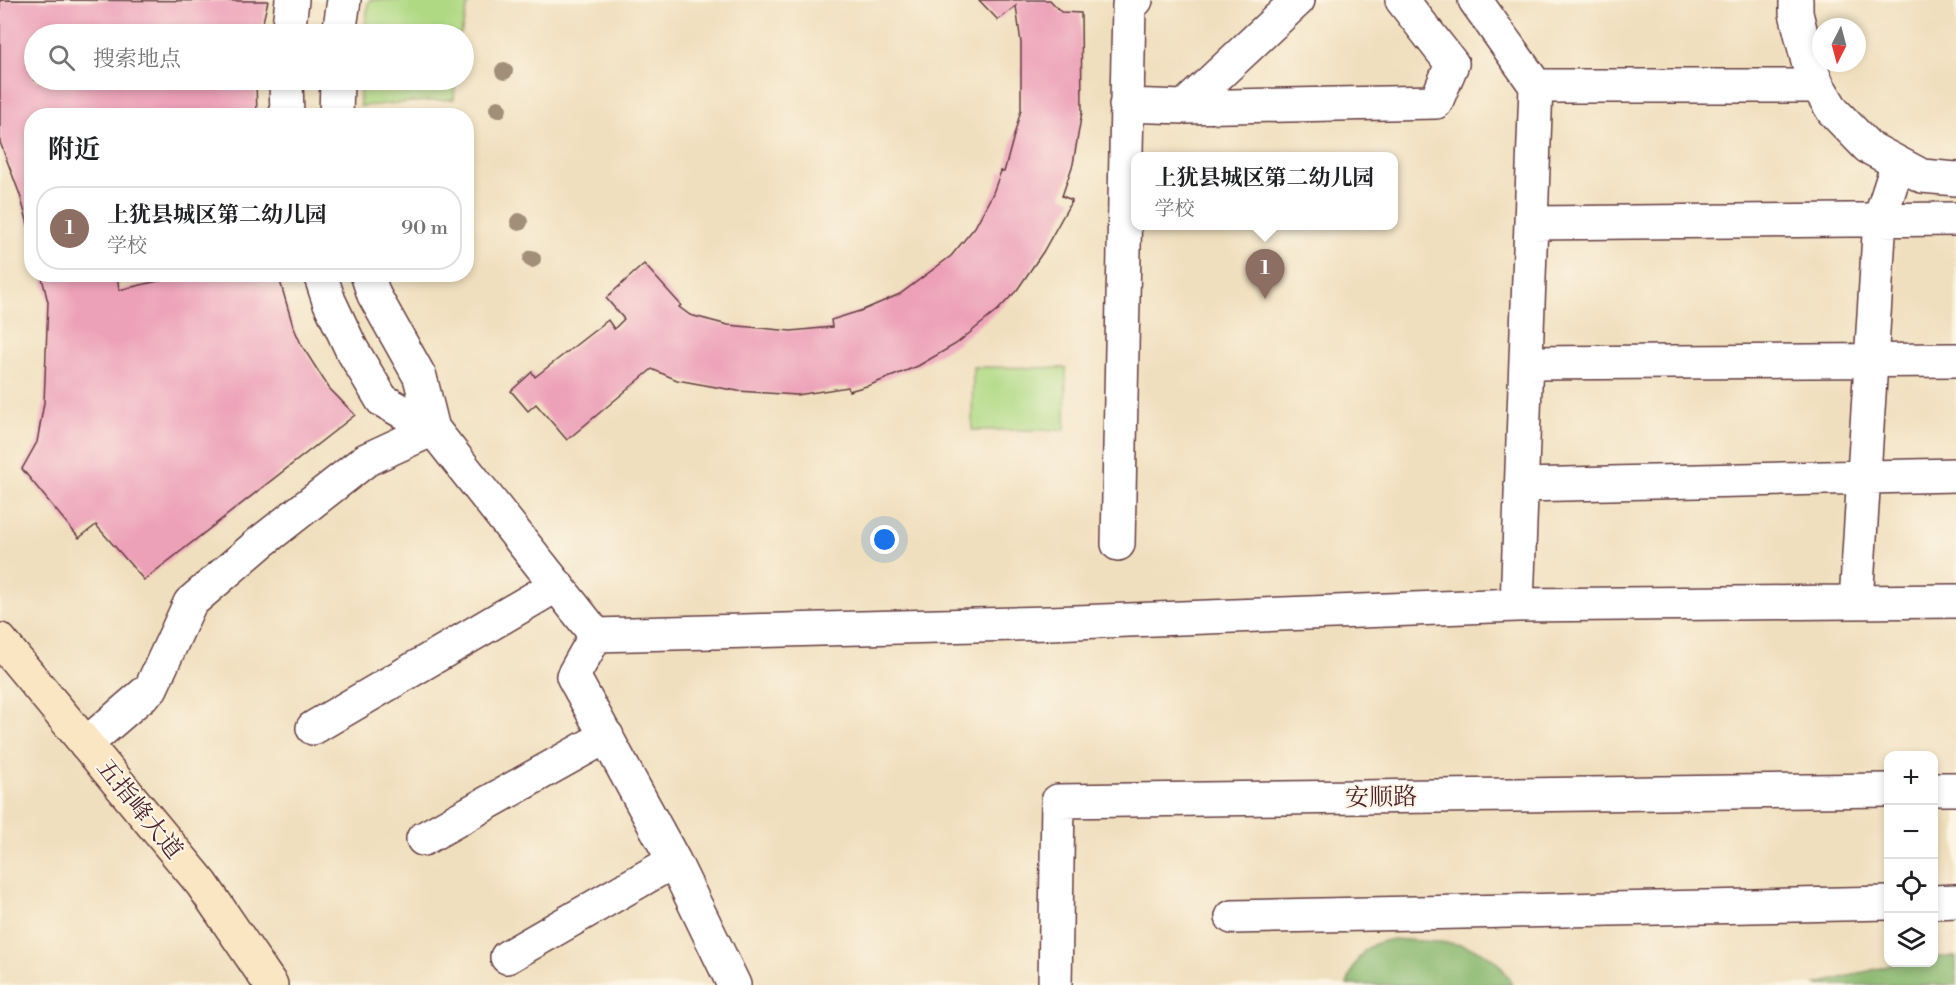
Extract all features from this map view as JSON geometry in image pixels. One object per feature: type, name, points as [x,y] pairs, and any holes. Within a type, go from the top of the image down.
[{"type":"main road","name":"五指峰大道","points":[[0,640],[202,884],[271,985]]},
{"type":"street","points":[[289,24],[292,0]]},
{"type":"street","points":[[340,24],[344,0]]},
{"type":"street","points":[[1118,544],[1129,5],[1136,0]]},
{"type":"street","points":[[1184,107],[1298,0]]},
{"type":"street","points":[[1126,105],[1184,107],[1436,102],[1452,64],[1402,0]]},
{"type":"street","points":[[1475,0],[1536,86],[1517,605]]},
{"type":"street","points":[[1796,0],[1796,13],[1808,62],[1818,86],[1833,111],[1868,147],[1922,176],[1956,179]]},
{"type":"street","points":[[1536,86],[1818,86]]},
{"type":"street","points":[[286,90],[287,108]]},
{"type":"street","points":[[336,108],[337,90]]},
{"type":"street","points":[[1856,602],[1880,219],[1898,163]]},
{"type":"street","points":[[1531,223],[1956,219]]},
{"type":"street","points":[[323,282],[340,324],[382,400],[433,429],[596,635]]},
{"type":"street","points":[[370,282],[380,307],[420,377],[433,429]]},
{"type":"street","points":[[340,324],[380,307]]},
{"type":"street","points":[[1526,363],[1956,360]]},
{"type":"street","points":[[86,744],[151,688],[190,603],[261,542],[366,460],[433,429]]},
{"type":"street","points":[[1521,484],[1956,475]]},
{"type":"street","points":[[313,728],[557,585]]},
{"type":"street","points":[[596,635],[1050,623],[1517,605],[1956,601]]},
{"type":"street","points":[[596,635],[573,676],[674,861],[734,985]]},
{"type":"street","points":[[423,839],[607,736]]},
{"type":"street","points":[[1938,789],[1956,789]]},
{"type":"street","name":"安顺路","points":[[1056,985],[1058,801],[1884,790]]},
{"type":"street","points":[[507,957],[674,861]]},
{"type":"street","points":[[1938,902],[1956,901]]},
{"type":"street","points":[[1232,917],[1884,903]]},
{"type":"green space","points":[[369,0],[469,0],[463,24],[365,24]]},
{"type":"green space","points":[[360,90],[454,90],[454,99],[360,106]]},
{"type":"green space","points":[[973,367],[1066,368],[1065,430],[972,430]]},
{"type":"green space","points":[[1395,939],[1447,943],[1478,950],[1503,969],[1512,985],[1347,985],[1358,959],[1369,947]]},
{"type":"green space","points":[[1938,957],[1956,957],[1956,985],[1815,985],[1884,967],[1938,967]]},
{"type":"building","points":[[0,0],[268,1],[262,24],[24,24],[24,90],[256,90],[257,108],[24,108],[24,210],[0,142]]},
{"type":"building","points":[[979,0],[1050,0],[1061,12],[1081,13],[1082,112],[1073,164],[1062,196],[1072,200],[1043,252],[1017,290],[998,310],[956,344],[918,366],[849,391],[848,387],[797,395],[738,391],[677,380],[652,369],[567,440],[536,404],[528,411],[511,391],[532,372],[535,377],[608,320],[614,329],[624,319],[606,298],[644,264],[681,305],[679,307],[690,315],[728,325],[791,331],[832,327],[831,320],[863,310],[900,294],[951,256],[975,227],[993,193],[1001,171],[1004,172],[1021,110],[1021,43],[1016,6],[998,20]]},
{"type":"building","points":[[43,282],[118,282],[119,290],[154,282],[280,282],[293,326],[302,346],[329,388],[355,415],[144,580],[96,525],[79,538],[22,469],[37,442],[44,403],[48,302]]},
{"type":"place","name":"上犹县城区第二幼儿园","points":[[1265,299]]}]
